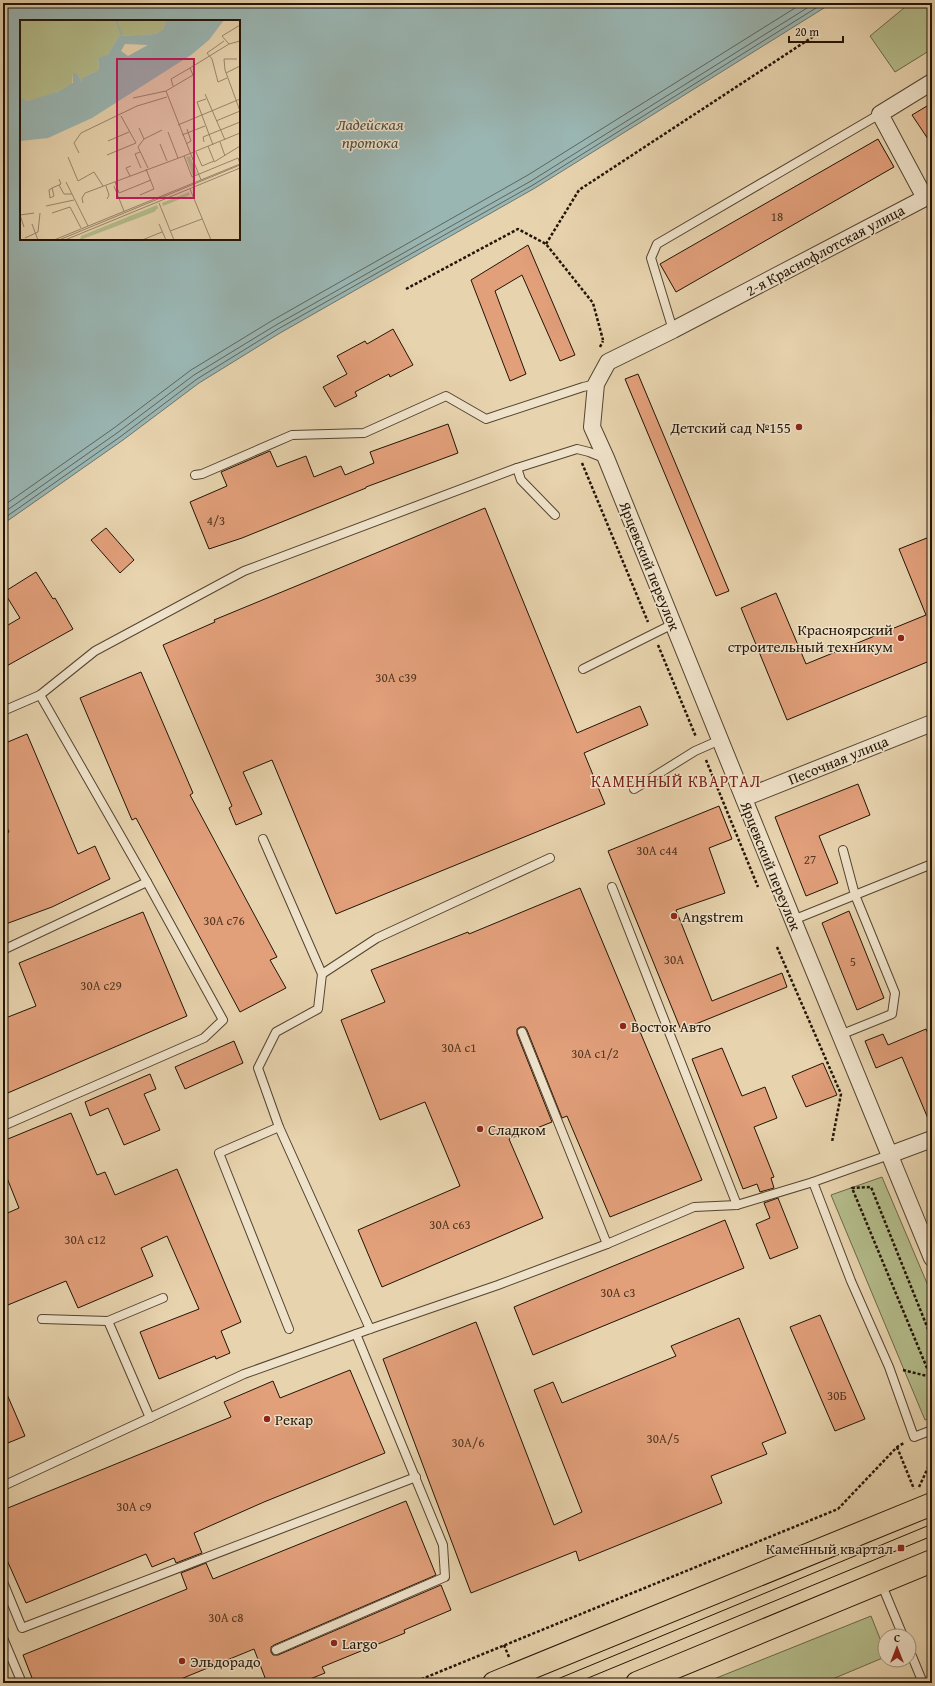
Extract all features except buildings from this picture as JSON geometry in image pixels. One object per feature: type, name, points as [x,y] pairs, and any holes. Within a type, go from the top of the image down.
[{"type":"highway","points":[[494,1683],[932,1504]]},
{"type":"highway","points":[[637,1683],[932,1561]]},
{"type":"street","points":[[880,114],[932,82]]},
{"type":"street","name":"2-я Краснофлотская улица","points":[[608,362],[673,330],[925,198],[880,114]]},
{"type":"street","name":"Ярцевский переулок","points":[[608,362],[596,384],[592,428],[606,458],[932,1258]]},
{"type":"street","name":"Песочная улица","points":[[744,798],[932,723]]},
{"type":"street","points":[[889,1155],[932,1138]]},
{"type":"lane","points":[[673,330],[651,258],[657,244],[880,114]]},
{"type":"lane","points":[[195,475],[202,474],[292,435],[364,433],[446,396],[486,419],[596,384]]},
{"type":"lane","points":[[3,711],[40,695],[95,652],[244,571],[517,468],[577,449],[606,458]]},
{"type":"lane","points":[[517,468],[521,480],[555,515]]},
{"type":"lane","points":[[583,669],[673,624]]},
{"type":"lane","points":[[3,1126],[204,1038],[223,1020],[147,882],[40,695]]},
{"type":"lane","points":[[634,789],[701,748],[720,740]]},
{"type":"lane","points":[[263,838],[322,974],[318,1009],[276,1032],[258,1068],[278,1127],[370,1329]]},
{"type":"lane","points":[[840,1035],[892,1014],[896,993],[855,895],[843,850]]},
{"type":"lane","points":[[322,974],[377,938],[550,858]]},
{"type":"lane","points":[[793,920],[932,864]]},
{"type":"lane","points":[[3,950],[147,882]]},
{"type":"lane","points":[[612,887],[737,1205]]},
{"type":"lane","points":[[522,1032],[607,1244]]},
{"type":"lane","points":[[278,1127],[219,1153],[289,1329]]},
{"type":"lane","points":[[3,1486],[244,1374],[498,1285],[607,1244],[694,1207],[737,1205],[813,1182],[889,1155]]},
{"type":"lane","points":[[813,1182],[851,1281],[889,1367],[914,1437],[932,1430]]},
{"type":"lane","points":[[42,1319],[108,1321],[163,1298]]},
{"type":"lane","points":[[108,1321],[150,1418]]},
{"type":"lane","points":[[276,1650],[445,1577],[443,1545],[356,1334]]},
{"type":"lane","points":[[3,1582],[22,1628],[416,1477]]},
{"type":"lane","points":[[880,1583],[900,1628]]},
{"type":"lane","points":[[3,1638],[22,1683]]},
{"type":"lane","points":[[917,1668],[924,1683]]},
{"type":"path","points":[[546,244],[579,190],[814,36]]},
{"type":"path","points":[[406,289],[518,229],[546,244],[593,303],[608,362]]},
{"type":"path","points":[[581,462],[758,887]]},
{"type":"path","points":[[777,947],[841,1094],[832,1142]]},
{"type":"path","points":[[932,1339],[871,1187],[852,1188],[932,1378]]},
{"type":"path","points":[[889,1367],[932,1378]]},
{"type":"path","points":[[412,1683],[838,1509],[897,1447],[916,1493],[932,1459]]},
{"type":"path","points":[[504,1645],[510,1657]]},
{"type":"green space","points":[[910,3],[932,3],[932,49],[895,72],[870,36]]},
{"type":"green space","points":[[882,1177],[932,1295],[932,1418],[925,1420],[831,1195]]},
{"type":"green space","points":[[871,1616],[877,1631],[877,1660],[823,1683],[704,1683]]},
{"type":"water","name":"Ладейская протока","points":[[3,3],[832,3],[535,188],[280,333],[199,383],[123,440],[3,524]]},
{"type":"tram line","points":[[548,1683],[932,1524]]},
{"type":"tram line","points":[[576,1683],[932,1536]]},
{"type":"place","name":"Детский сад №155","points":[[799,427]]},
{"type":"place","name":"Красноярский строительный техникум","points":[[901,638]]},
{"type":"place","name":"Angstrem","points":[[674,916]]},
{"type":"place","name":"Восток Авто","points":[[623,1026]]},
{"type":"place","name":"Сладком","points":[[480,1129]]},
{"type":"place","name":"Рекар","points":[[267,1419]]},
{"type":"place","name":"Каменный квартал","points":[[901,1548]]},
{"type":"place","name":"Largo","points":[[334,1643]]},
{"type":"place","name":"Эльдорадо","points":[[182,1661]]},
{"type":"district","name":"КАМЕННЫЙ КВАРТАЛ","points":[[676,781]]}]
